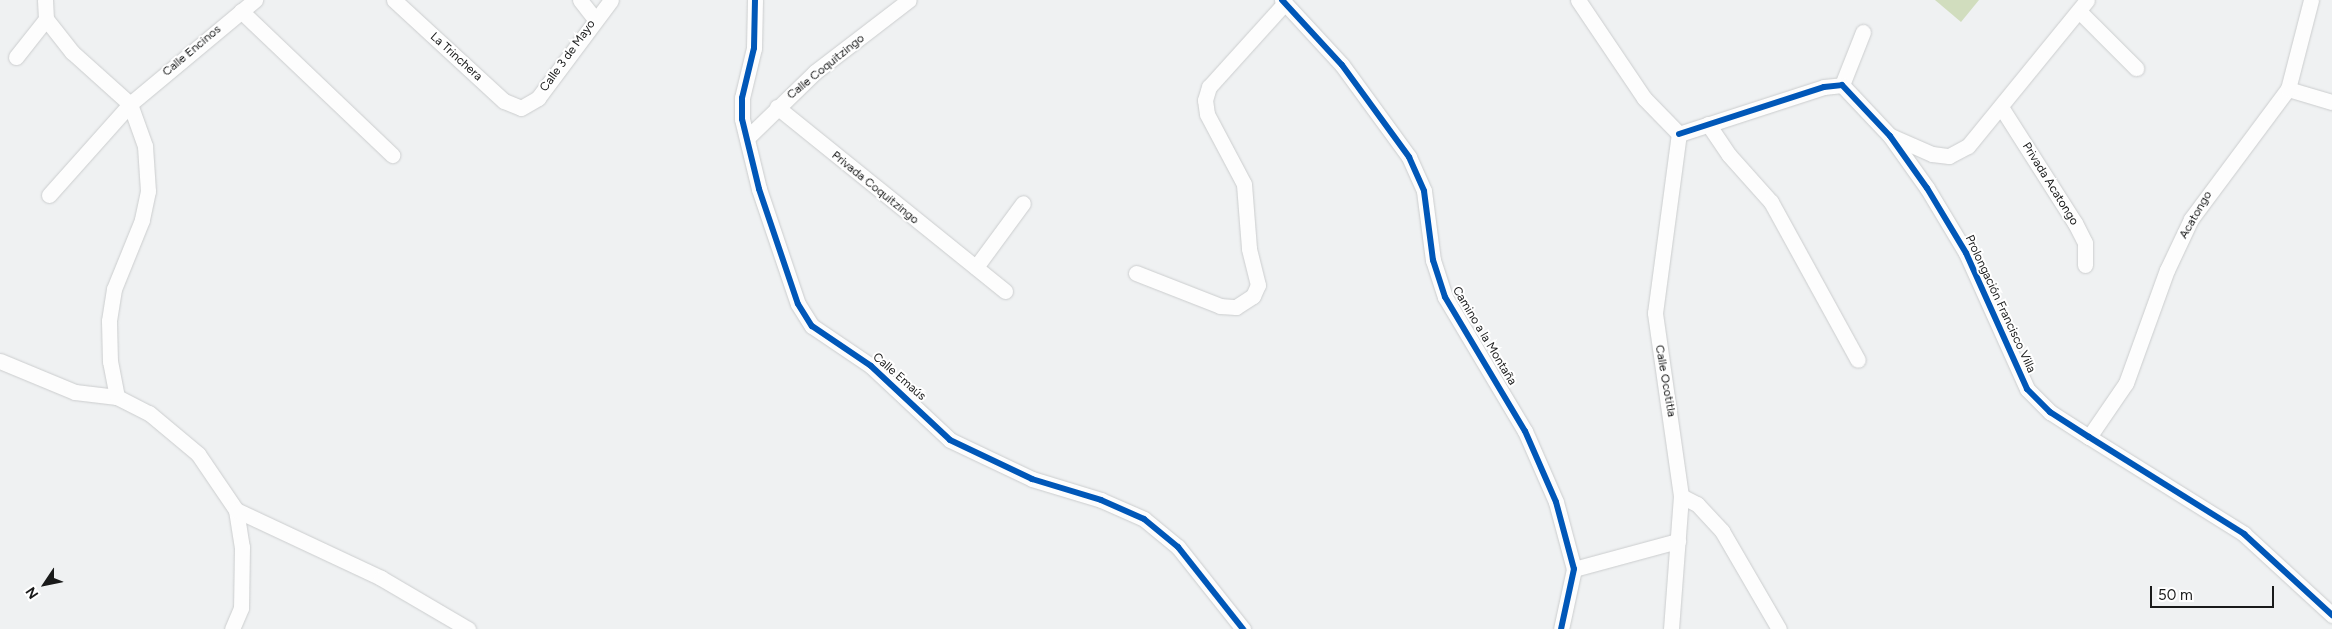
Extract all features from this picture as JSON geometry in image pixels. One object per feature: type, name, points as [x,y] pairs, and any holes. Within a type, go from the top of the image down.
[{"type":"street","points":[[45,0],[46,19],[72,52],[130,104],[145,146],[148,191],[142,220],[114,289],[109,320],[110,361],[117,397]]},
{"type":"street","name":"Calle Encinos","points":[[49,194],[130,104],[255,0]]},
{"type":"street","name":"La Trinchera","points":[[394,0],[504,101],[521,108]]},
{"type":"street","points":[[580,0],[595,19]]},
{"type":"street","name":"Calle 3 de Mayo","points":[[521,108],[538,98],[595,19],[612,0]]},
{"type":"street","name":"Calle Emaús","points":[[755,0],[754,48],[742,98],[747,138],[798,304],[812,326],[871,366],[950,440],[1032,479],[1144,519],[1178,547],[1243,629]]},
{"type":"street","name":"Calle Coquitzingo","points":[[747,138],[815,72],[909,0]]},
{"type":"street","points":[[1578,0],[1644,98],[1679,134],[1824,87],[1842,85],[1863,32]]},
{"type":"street","name":"Acatongo","points":[[2089,437],[2126,383],[2167,270],[2191,219],[2288,89],[2311,0]]},
{"type":"street","points":[[1136,273],[1220,306],[1236,307],[1253,296],[1258,285],[1249,248],[1244,184],[1207,114],[1205,100],[1209,86],[1284,2]]},
{"type":"street","name":"Camino a la Montaña","points":[[1284,2],[1342,65],[1409,158],[1424,191],[1433,260],[1445,297],[1525,431],[1556,502],[1574,569],[1561,629]]},
{"type":"street","points":[[1890,136],[1932,154],[1949,156],[1968,146],[2083,5],[2136,68]]},
{"type":"street","points":[[241,11],[392,155]]},
{"type":"street","points":[[16,57],[46,19]]},
{"type":"street","name":"Prolongación Francisco Villa","points":[[1842,85],[1890,136],[1966,253],[2027,389],[2050,412],[2244,534],[2332,615]]},
{"type":"street","points":[[2288,89],[2332,102]]},
{"type":"street","name":"Privada Coquitzingo","points":[[777,107],[1005,291]]},
{"type":"street","name":"Privada Acatongo","points":[[2001,107],[2075,223],[2085,243],[2085,265]]},
{"type":"street","points":[[1708,124],[1729,155],[1771,202],[1858,360]]},
{"type":"street","name":"Calle Ocotitla","points":[[1671,629],[1681,496],[1655,313],[1679,134]]},
{"type":"street","points":[[976,267],[1024,203]]},
{"type":"street","points":[[0,361],[75,392],[117,397],[149,413],[198,454],[236,510],[242,547],[241,608],[232,629]]},
{"type":"street","points":[[1681,496],[1697,504],[1722,531],[1779,629]]},
{"type":"street","points":[[236,510],[381,578],[468,629]]},
{"type":"street","points":[[1574,569],[1678,541]]},
{"type":"green space","points":[[1935,0],[1979,0],[1961,22]]},
{"type":"cycle path","points":[[755,0],[754,48],[742,98],[742,119],[759,189],[798,304],[812,326],[871,366],[950,440],[1032,479],[1101,500],[1144,519],[1178,547],[1243,629]]},
{"type":"cycle path","points":[[1282,0],[1342,65],[1409,157],[1424,191],[1433,260],[1445,297],[1525,431],[1556,502],[1574,569],[1561,629]]},
{"type":"cycle path","points":[[1679,134],[1824,87],[1842,85],[1890,136],[1927,188],[1966,253],[2027,389],[2050,412],[2244,534],[2332,615]]}]
